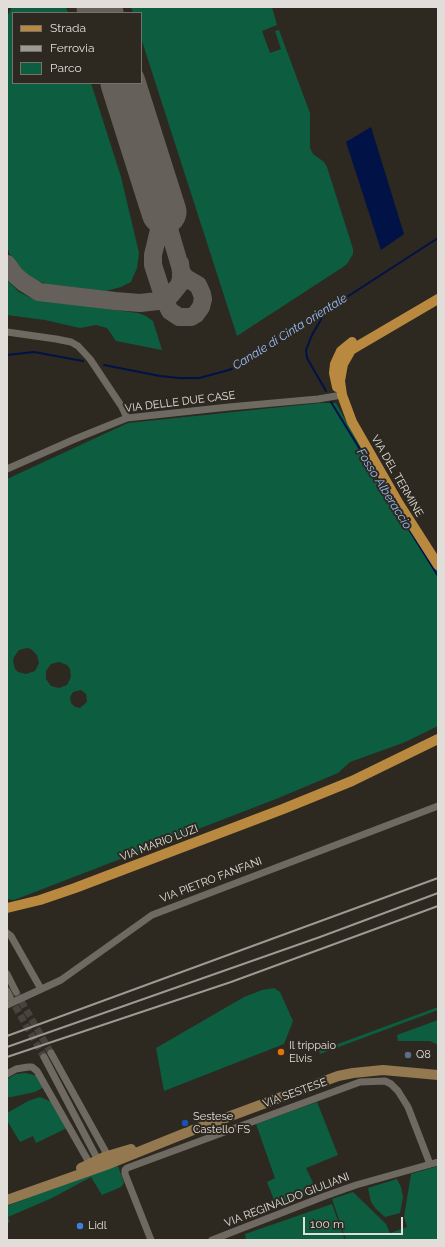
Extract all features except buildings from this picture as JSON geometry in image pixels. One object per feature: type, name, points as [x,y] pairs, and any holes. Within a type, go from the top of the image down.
[{"type":"main road","points":[[342,395],[336,384],[334,373],[335,364],[341,351],[438,291]]},
{"type":"main road","points":[[342,395],[340,381],[341,371],[350,350],[438,299]]},
{"type":"main road","name":"VIA DEL TERMINE","points":[[342,395],[352,422],[399,504],[438,565]]},
{"type":"main road","name":"VIA MARIO LUZI","points":[[318,794],[349,776],[438,732]]},
{"type":"main road","name":"VIA MARIO LUZI","points":[[7,908],[40,900],[75,888],[277,811],[352,781],[438,739]]},
{"type":"main road","name":"VIA SESTESE","points":[[12,1198],[77,1175],[338,1076],[383,1070],[438,1075]]},
{"type":"main road","name":"VIA SESTESE","points":[[12,1198],[100,1159],[172,1139]]},
{"type":"street","points":[[7,332],[56,339],[71,342],[78,346],[90,358],[122,407],[127,418]]},
{"type":"street","name":"VIA DELLE DUE CASE","points":[[7,470],[75,439],[127,418],[229,407],[318,400],[342,395]]},
{"type":"street","name":"VIA PIETRO FANFANI","points":[[7,1005],[61,980],[152,915],[438,806]]},
{"type":"street","points":[[7,933],[11,936],[41,989]]},
{"type":"street","points":[[7,974],[11,993]]},
{"type":"street","points":[[47,1055],[100,1159]]},
{"type":"street","points":[[7,1074],[16,1069],[28,1067],[32,1067],[37,1071],[100,1159]]},
{"type":"street","name":"VIA SESTESE","points":[[151,1240],[133,1191],[125,1174],[125,1170],[360,1082],[379,1080],[385,1081],[394,1086],[405,1101],[430,1164]]},
{"type":"street","points":[[77,1175],[100,1159],[135,1153]]},
{"type":"street","name":"VIA REGINALDO GIULIANI","points":[[212,1240],[356,1185],[438,1162]]},
{"type":"green space","points":[[12,7],[66,7],[68,12],[12,12],[12,84],[91,84],[121,177],[139,253],[137,268],[131,282],[121,287],[106,291],[46,284],[33,279],[17,267],[12,260],[8,249],[7,17]]},
{"type":"green space","points":[[131,7],[272,7],[277,25],[262,31],[270,53],[281,49],[275,31],[279,30],[310,113],[310,148],[313,154],[324,162],[327,167],[353,249],[353,254],[347,264],[343,267],[237,336],[142,41],[142,12],[133,12]]},
{"type":"green space","points":[[7,280],[19,292],[39,300],[138,313],[146,316],[153,321],[162,350],[116,341],[107,328],[96,325],[80,328],[45,320],[7,315]]},
{"type":"green space","points":[[320,403],[336,403],[357,441],[438,570],[438,726],[403,743],[350,762],[338,773],[276,799],[14,900],[7,899],[7,479],[128,423]],"holes":[[[27,648],[31,649],[37,655],[39,663],[35,671],[26,674],[18,672],[15,669],[13,661],[19,650]],[[59,662],[67,665],[70,669],[71,677],[67,685],[59,688],[51,686],[46,679],[46,671],[51,664]],[[81,690],[86,694],[87,702],[80,708],[75,707],[71,703],[70,697],[73,692]]]},
{"type":"green space","points":[[274,988],[280,992],[293,1021],[284,1044],[164,1091],[156,1048],[244,997],[262,990]]},
{"type":"green space","points":[[438,1007],[438,1010],[320,1054],[319,1051]]},
{"type":"green space","points":[[438,1020],[438,1045],[430,1041],[398,1041],[397,1035]]},
{"type":"green space","points":[[25,1073],[38,1076],[44,1087],[35,1092],[7,1097],[7,1079],[16,1074]]},
{"type":"green space","points":[[40,1097],[52,1102],[67,1128],[36,1143],[33,1136],[20,1142],[8,1122],[7,1113],[28,1101]]},
{"type":"green space","points":[[317,1102],[338,1155],[306,1168],[317,1191],[276,1205],[267,1182],[275,1178],[256,1124]]},
{"type":"green space","points":[[118,1166],[124,1183],[121,1187],[102,1195],[91,1177],[52,1198],[8,1217],[10,1222],[7,1223],[7,1206],[93,1172]]},
{"type":"green space","points":[[438,1166],[438,1240],[346,1240],[332,1199],[353,1192],[386,1224],[390,1233],[407,1227],[404,1217],[411,1174]]},
{"type":"green space","points":[[397,1179],[401,1187],[403,1197],[400,1213],[385,1217],[371,1202],[368,1188]]},
{"type":"green space","points":[[332,1204],[345,1240],[246,1240],[245,1234]]},
{"type":"shaded area","points":[[371,127],[404,234],[381,250],[346,142]]},
{"type":"waterway","name":"Canale di Cinta orientale","points":[[104,365],[160,376],[179,378],[199,378],[229,370],[251,359],[438,238]]},
{"type":"waterway","name":"Fosso Alberaccio","points":[[326,391],[307,358],[306,350],[312,335],[327,309]]},
{"type":"waterway","name":"Canale di Cinta orientale","points":[[7,355],[34,352],[83,361]]},
{"type":"waterway","name":"Fosso Alberaccio","points":[[331,402],[391,500]]},
{"type":"waterway","name":"Fosso Alberaccio","points":[[407,526],[438,576]]},
{"type":"taxiway","points":[[155,184],[162,217],[153,255],[153,265],[164,299],[170,311],[179,317],[191,317],[196,314],[201,307],[203,299],[202,294],[198,285],[186,278],[182,273],[164,212]]},
{"type":"taxiway","points":[[7,264],[15,275],[39,292],[140,303],[158,301],[171,295],[179,285],[181,279],[180,263]]},
{"type":"runway","points":[[99,7],[101,12]]},
{"type":"runway","points":[[123,84],[164,212]]},
{"type":"tunnel","points":[[16,992],[51,1053]]},
{"type":"tunnel","points":[[10,997],[44,1057]]},
{"type":"railway","points":[[7,1036],[438,878]]},
{"type":"railway","points":[[7,1047],[320,937],[438,893]]},
{"type":"railway","points":[[7,1057],[231,982],[438,906]]},
{"type":"place","name":"Il trippaio Elvis","points":[[281,1052]]},
{"type":"place","name":"Q8","points":[[408,1055]]},
{"type":"place","name":"Sestese Castello FS","points":[[185,1123]]},
{"type":"place","name":"Lidl","points":[[80,1226]]}]
